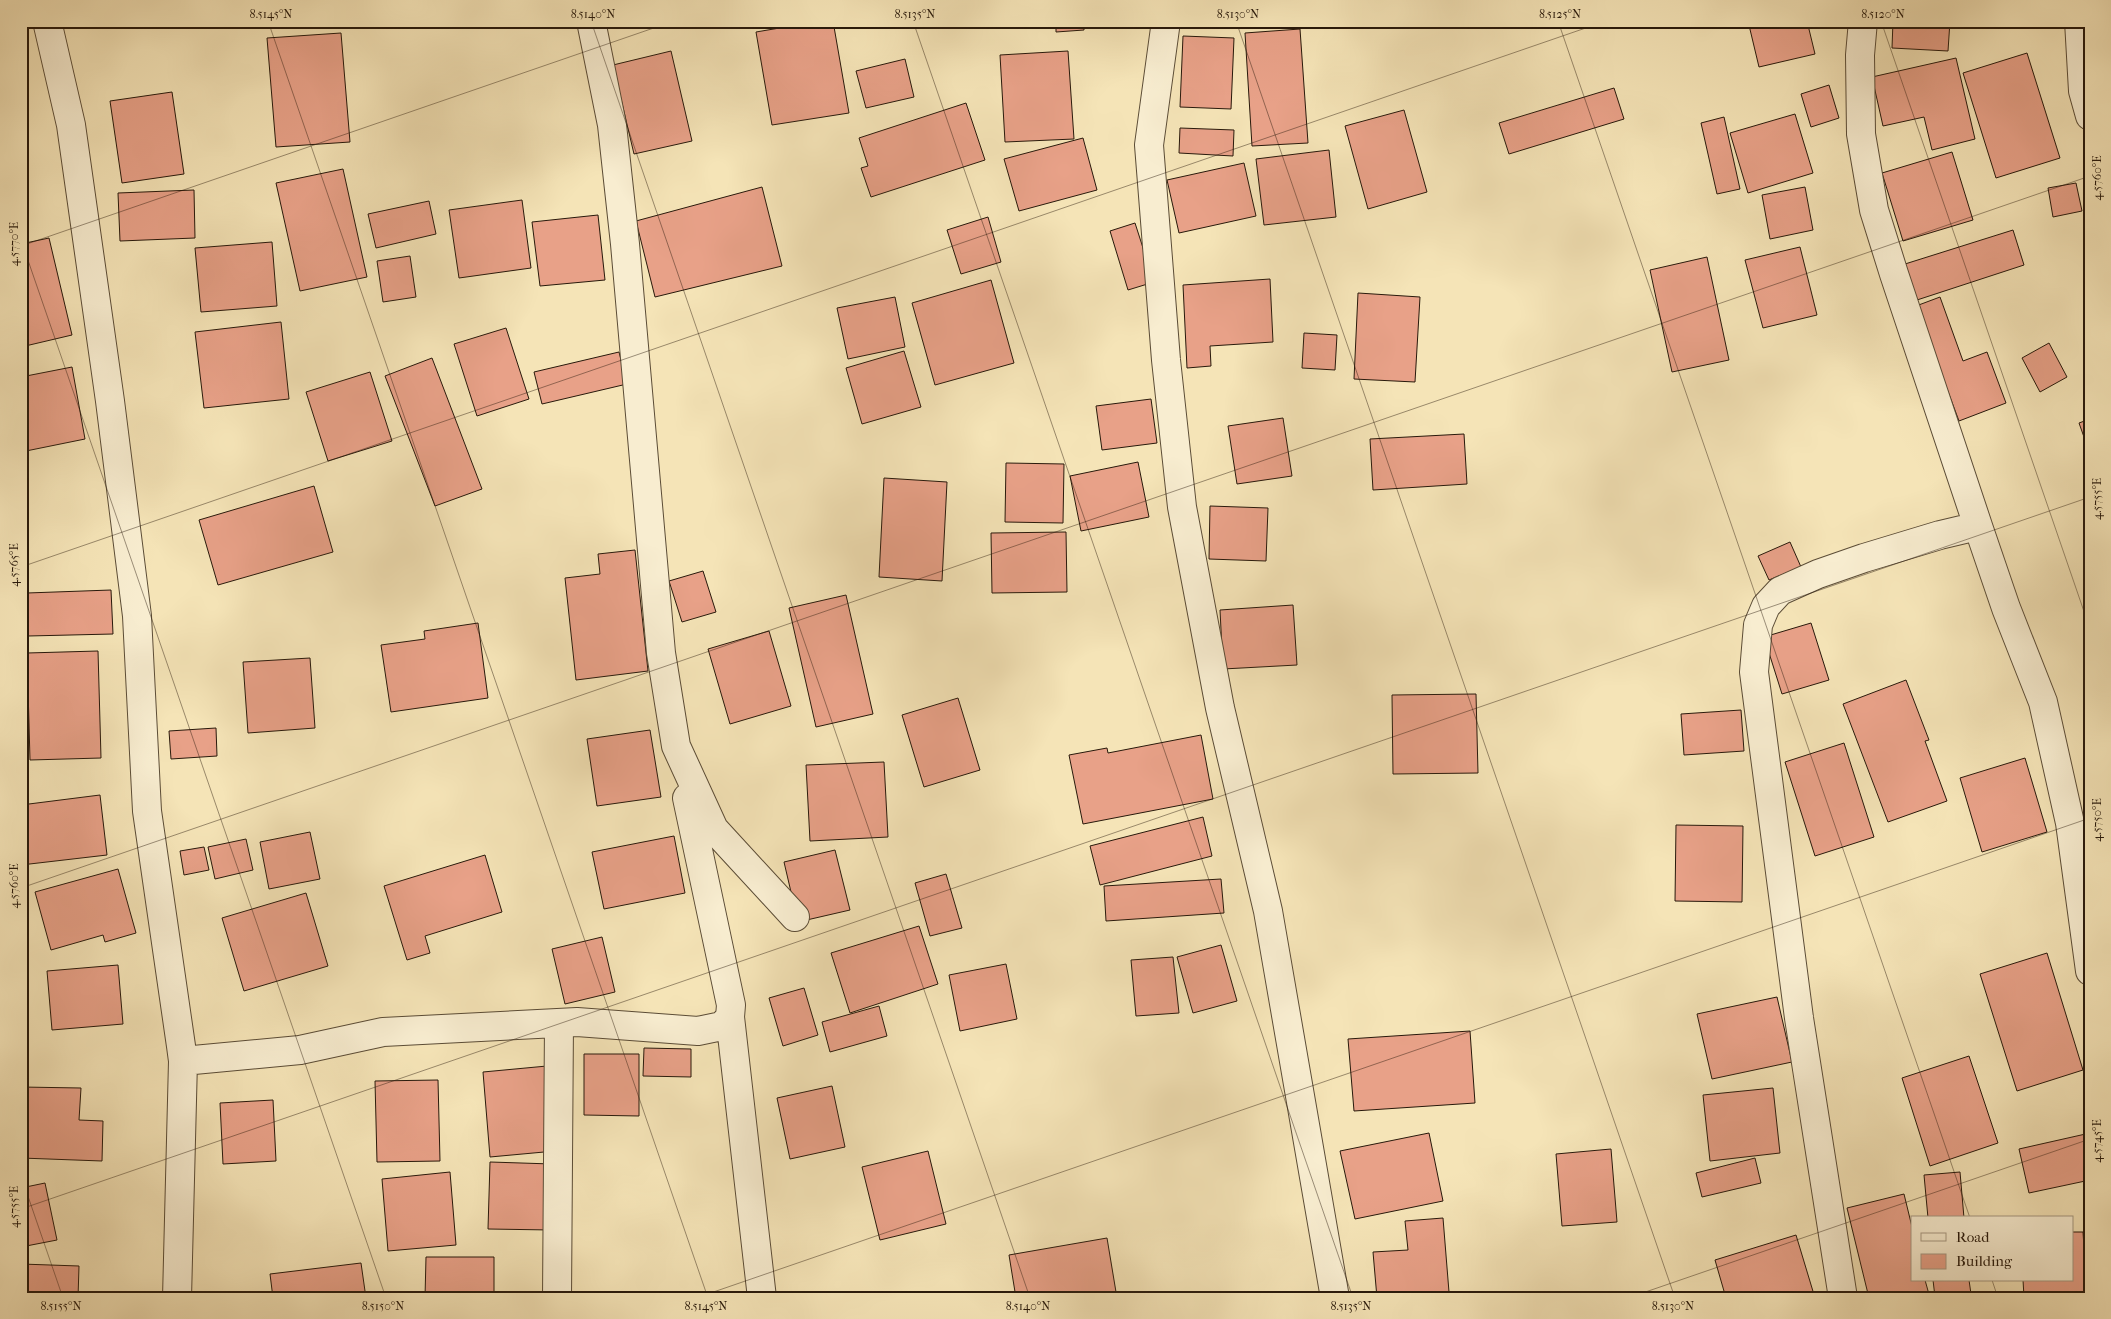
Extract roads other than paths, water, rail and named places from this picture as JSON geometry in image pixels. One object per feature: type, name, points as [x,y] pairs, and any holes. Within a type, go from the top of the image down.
[{"type":"street","points":[[47,21],[71,125],[110,401],[137,616],[146,812],[183,1061],[177,1298]]},
{"type":"street","points":[[591,21],[612,125],[625,244],[661,653],[676,746],[731,1005],[730,1017],[762,1298]]},
{"type":"street","points":[[1165,21],[1149,145],[1166,360],[1182,507],[1220,708],[1268,912],[1335,1298]]},
{"type":"street","points":[[1863,21],[1860,55],[1861,134],[1874,210],[2006,608],[2044,702],[2070,822],[2090,971]]},
{"type":"street","points":[[2079,21],[2083,91],[2090,116]]},
{"type":"street","points":[[1843,1298],[1800,1018],[1754,672],[1758,625],[1766,606],[1780,591],[1818,574],[1864,558],[1940,535],[1978,526]]},
{"type":"street","points":[[676,746],[714,829],[795,917]]},
{"type":"street","points":[[183,1061],[300,1050],[383,1032],[577,1022],[698,1031],[722,1026],[730,1017]]},
{"type":"street","points":[[557,1298],[559,1023]]}]
